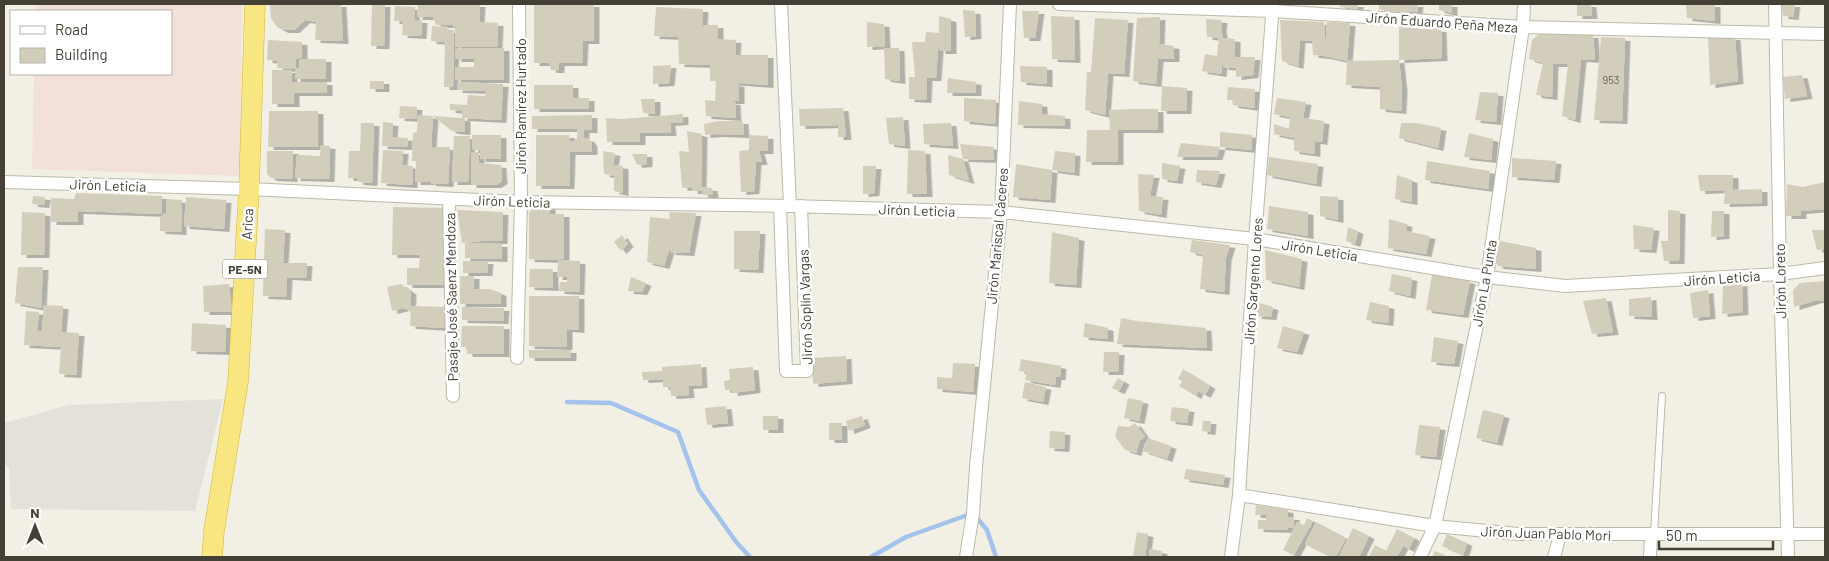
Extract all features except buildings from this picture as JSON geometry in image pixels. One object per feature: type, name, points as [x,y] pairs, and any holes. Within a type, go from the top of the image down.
[{"type":"highway","name":"Arica","points":[[212,557],[214,532],[238,382],[249,189],[255,4]]},
{"type":"street","name":"Jirón Ramírez Hurtado","points":[[517,358],[521,202],[519,4]]},
{"type":"street","name":"Jirón Soplín Vargas","points":[[781,4],[790,206],[807,371],[786,371],[790,206]]},
{"type":"street","name":"Jirón Mariscal Cáceres","points":[[966,557],[973,513],[1001,212],[1010,4]]},
{"type":"street","name":"Jirón Eduardo Peña Meza","points":[[1059,4],[1273,7],[1523,27],[1825,34]]},
{"type":"street","name":"Jirón La Punta","points":[[1420,557],[1435,526],[1486,277],[1523,27],[1524,4]]},
{"type":"street","name":"Jirón Loreto","points":[[1775,4],[1788,557]]},
{"type":"street","name":"Jirón Sargento Lores","points":[[1231,557],[1239,495],[1255,239],[1273,7]]},
{"type":"street","name":"Jirón Leticia","points":[[4,182],[249,189],[521,202],[790,206],[1001,212],[1255,239],[1486,277],[1565,286],[1780,274],[1825,268]]},
{"type":"street","name":"Pasaje José Saenz Mendoza","points":[[449,198],[454,396]]},
{"type":"street","name":"Jirón Juan Pablo Mori","points":[[1239,495],[1435,526],[1518,534],[1825,534]]},
{"type":"street","points":[[1554,557],[1560,535]]},
{"type":"street","points":[[1650,557],[1652,535]]},
{"type":"lane","points":[[1652,535],[1662,396]]},
{"type":"shaded area","points":[[36,4],[242,4],[240,176],[32,169],[34,75],[172,75],[172,10],[35,10]]},
{"type":"shaded area","points":[[223,399],[195,511],[11,509],[9,468],[4,463],[4,423],[69,405]]},
{"type":"waterway","points":[[567,402],[611,403],[678,432],[699,490],[737,543],[750,557]]},
{"type":"waterway","points":[[871,557],[906,537],[973,513],[987,530],[996,557]]}]
